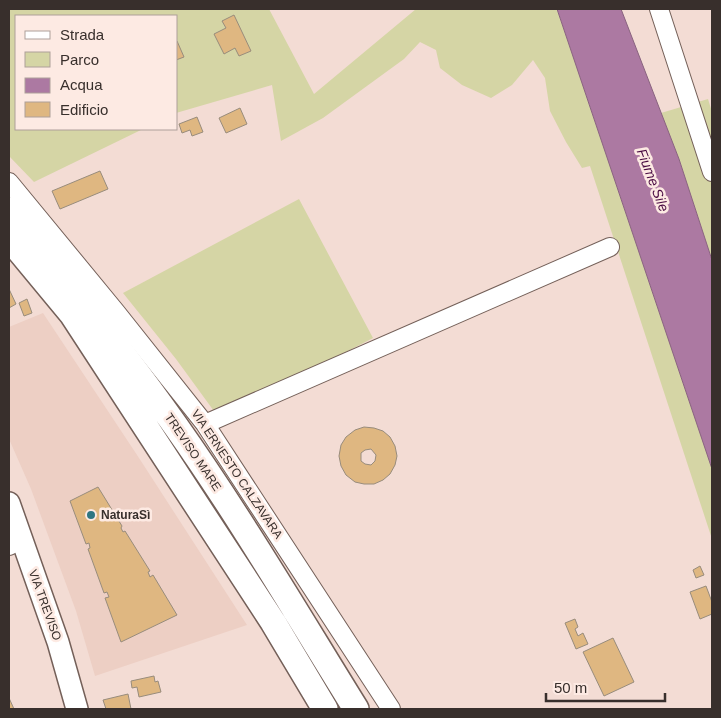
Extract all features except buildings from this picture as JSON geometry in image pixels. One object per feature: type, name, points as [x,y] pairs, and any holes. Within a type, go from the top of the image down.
[{"type":"highway","name":"TREVISO MARE","points":[[9,210],[90,309],[176,425],[232,510],[356,709]]},
{"type":"highway","name":"TREVISO MARE","points":[[9,238],[72,314],[273,622],[325,709]]},
{"type":"main road","name":"VIA TREVISO","points":[[9,502],[15,543],[58,642],[77,709]]},
{"type":"street","points":[[659,9],[712,172]]},
{"type":"street","name":"VIA ERNESTO CALZAVARA","points":[[9,182],[206,424],[391,709]]},
{"type":"street","points":[[206,424],[610,247]]},
{"type":"shaded area","points":[[43,313],[247,625],[95,676],[76,611],[31,489],[9,439],[9,327]]},
{"type":"green space","points":[[9,9],[269,9],[314,94],[416,9],[557,9],[712,469],[712,539],[590,166],[582,168],[566,142],[550,111],[545,78],[533,60],[512,85],[491,98],[462,85],[440,68],[436,50],[420,42],[404,59],[323,118],[281,141],[272,85],[178,112],[178,15],[15,15],[15,130],[141,130],[34,182],[9,156]]},
{"type":"green space","points":[[708,99],[712,112],[712,260],[679,159],[661,113]]},
{"type":"green space","points":[[299,199],[373,338],[219,418],[176,359],[123,293]]},
{"type":"water","name":"Fiume Sile","points":[[557,9],[621,9],[679,159],[712,260],[712,469]]},
{"type":"place","name":"NaturaSì","points":[[91,515]]}]
